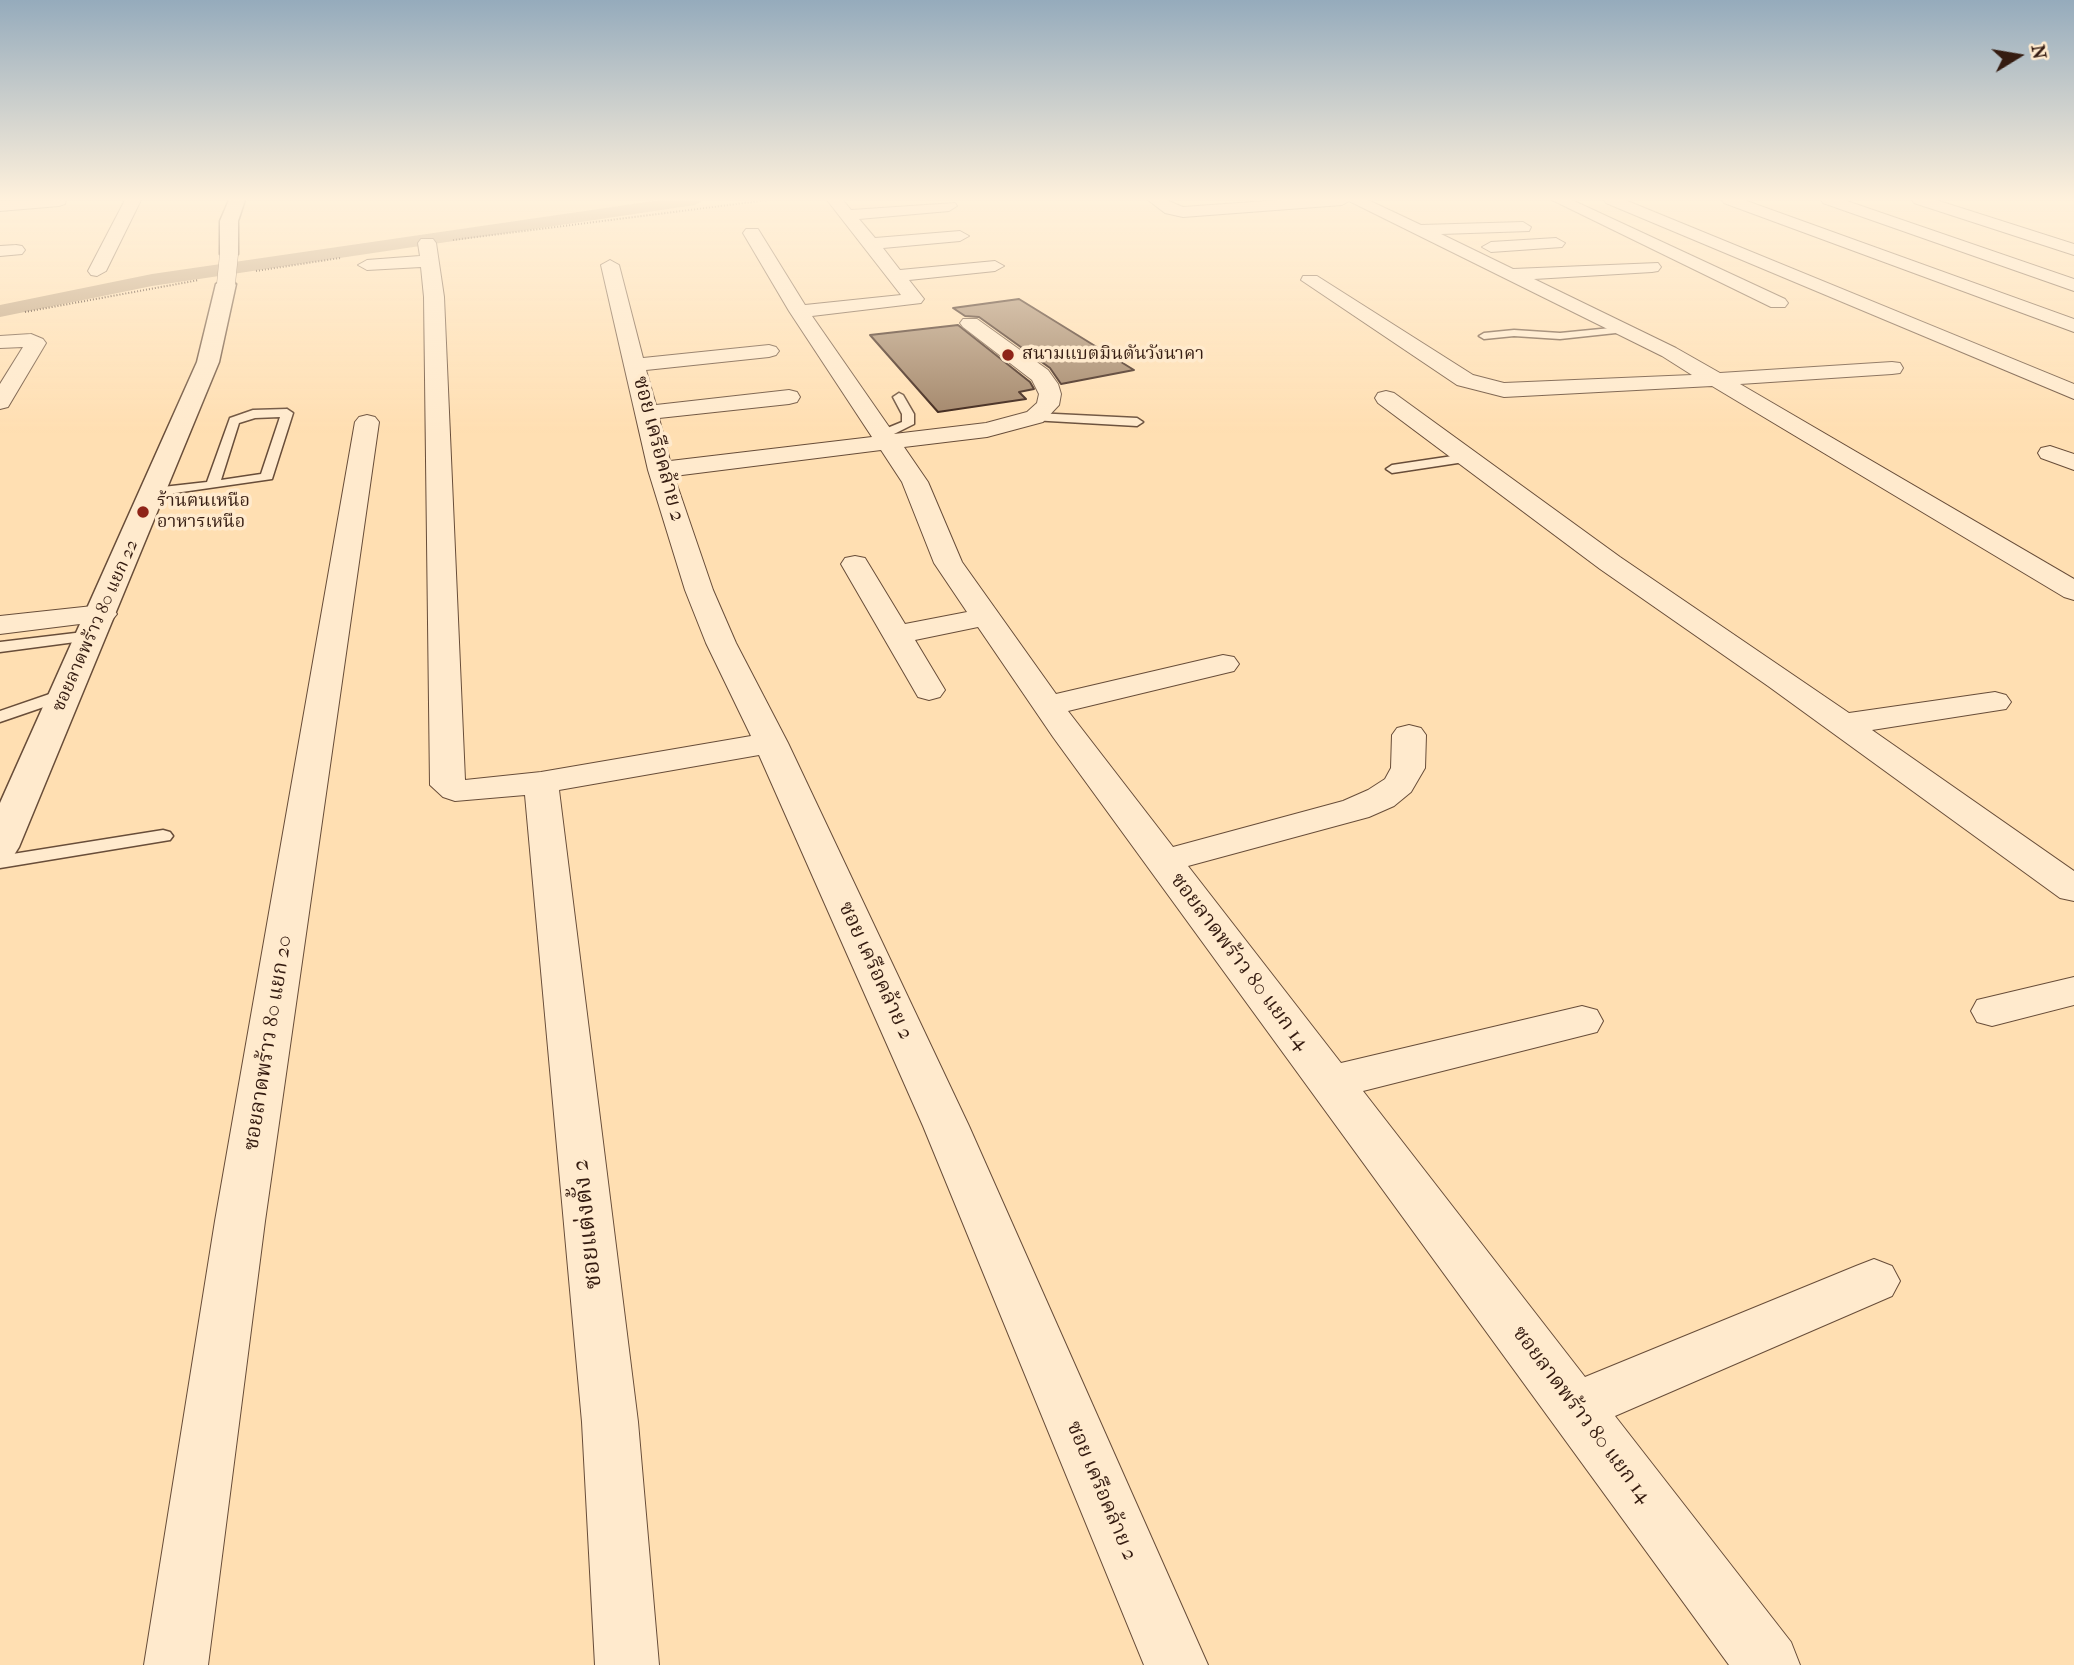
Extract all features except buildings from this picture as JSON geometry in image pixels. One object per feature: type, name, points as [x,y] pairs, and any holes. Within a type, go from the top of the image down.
[{"type":"street","name":"ซอยลาดพร้าว 80 แยก 22","points":[[0,846],[155,492],[208,362],[227,278]]},
{"type":"street","points":[[431,278],[448,785],[454,790],[467,791],[541,783],[771,743]]},
{"type":"street","name":"ซอย เครือคล้าย 2","points":[[613,278],[660,470],[712,621],[771,743],[946,1126],[1175,1665]]},
{"type":"street","name":"ซอยลาดพร้าว 80 แยก 14","points":[[779,278],[799,312],[893,447],[923,498],[948,563],[1048,706],[1768,1665]]},
{"type":"street","points":[[799,312],[914,299],[896,278]]},
{"type":"street","points":[[1514,278],[1716,379],[2074,591]]},
{"type":"street","points":[[1724,278],[1778,303]]},
{"type":"street","points":[[1799,278],[2074,392]]},
{"type":"street","points":[[1942,278],[2074,326]]},
{"type":"street","points":[[2053,278],[2074,285]]},
{"type":"street","points":[[1310,280],[1465,380],[1504,390],[1892,368]]},
{"type":"street","points":[[660,470],[893,447],[986,430],[1035,417],[1048,405],[1050,394],[1047,384],[1040,375],[970,323]]},
{"type":"street","points":[[0,342],[31,340],[36,343],[0,401]]},
{"type":"street","points":[[635,365],[769,351]]},
{"type":"street","points":[[646,413],[789,397]]},
{"type":"street","points":[[1386,398],[1610,563],[2074,889]]},
{"type":"street","name":"ซอยลาดพร้าว 80 แยก 20","points":[[176,1665],[242,1207],[368,422]]},
{"type":"street","points":[[809,468],[846,470],[893,447]]},
{"type":"street","points":[[2050,453],[2074,463]]},
{"type":"street","points":[[855,564],[929,690]]},
{"type":"street","points":[[896,635],[986,617]]},
{"type":"street","points":[[0,625],[97,625]]},
{"type":"street","points":[[1048,706],[1223,664]]},
{"type":"street","points":[[1842,724],[1995,702]]},
{"type":"street","points":[[1165,861],[1356,809],[1381,797],[1399,785],[1408,768],[1409,735]]},
{"type":"street","name":"ซอยแต่งตั้ง 2","points":[[541,783],[610,1422],[627,1665]]},
{"type":"street","points":[[1992,1011],[2074,990]]},
{"type":"street","points":[[1329,1083],[1582,1021]]},
{"type":"street","points":[[1575,1407],[1874,1281]]},
{"type":"lane","points":[[1484,336],[1514,333],[1560,336],[1621,330]]},
{"type":"lane","points":[[893,447],[908,424],[908,414],[899,397]]},
{"type":"lane","points":[[155,492],[213,485],[267,476],[287,413],[253,414],[234,421],[213,485]]},
{"type":"lane","points":[[1035,417],[1137,422]]},
{"type":"lane","points":[[1392,469],[1466,457]]},
{"type":"lane","points":[[0,647],[97,625]]},
{"type":"lane","points":[[0,716],[67,693]]},
{"type":"lane","points":[[0,862],[163,836]]},
{"type":"waterway","points":[[0,311],[168,278]]},
{"type":"place","name":"สนามแบตมินตันวังนาคา","points":[[1008,355]]},
{"type":"place","name":"ร้านฅนเหนือ อาหารเหนือ","points":[[143,512]]}]
